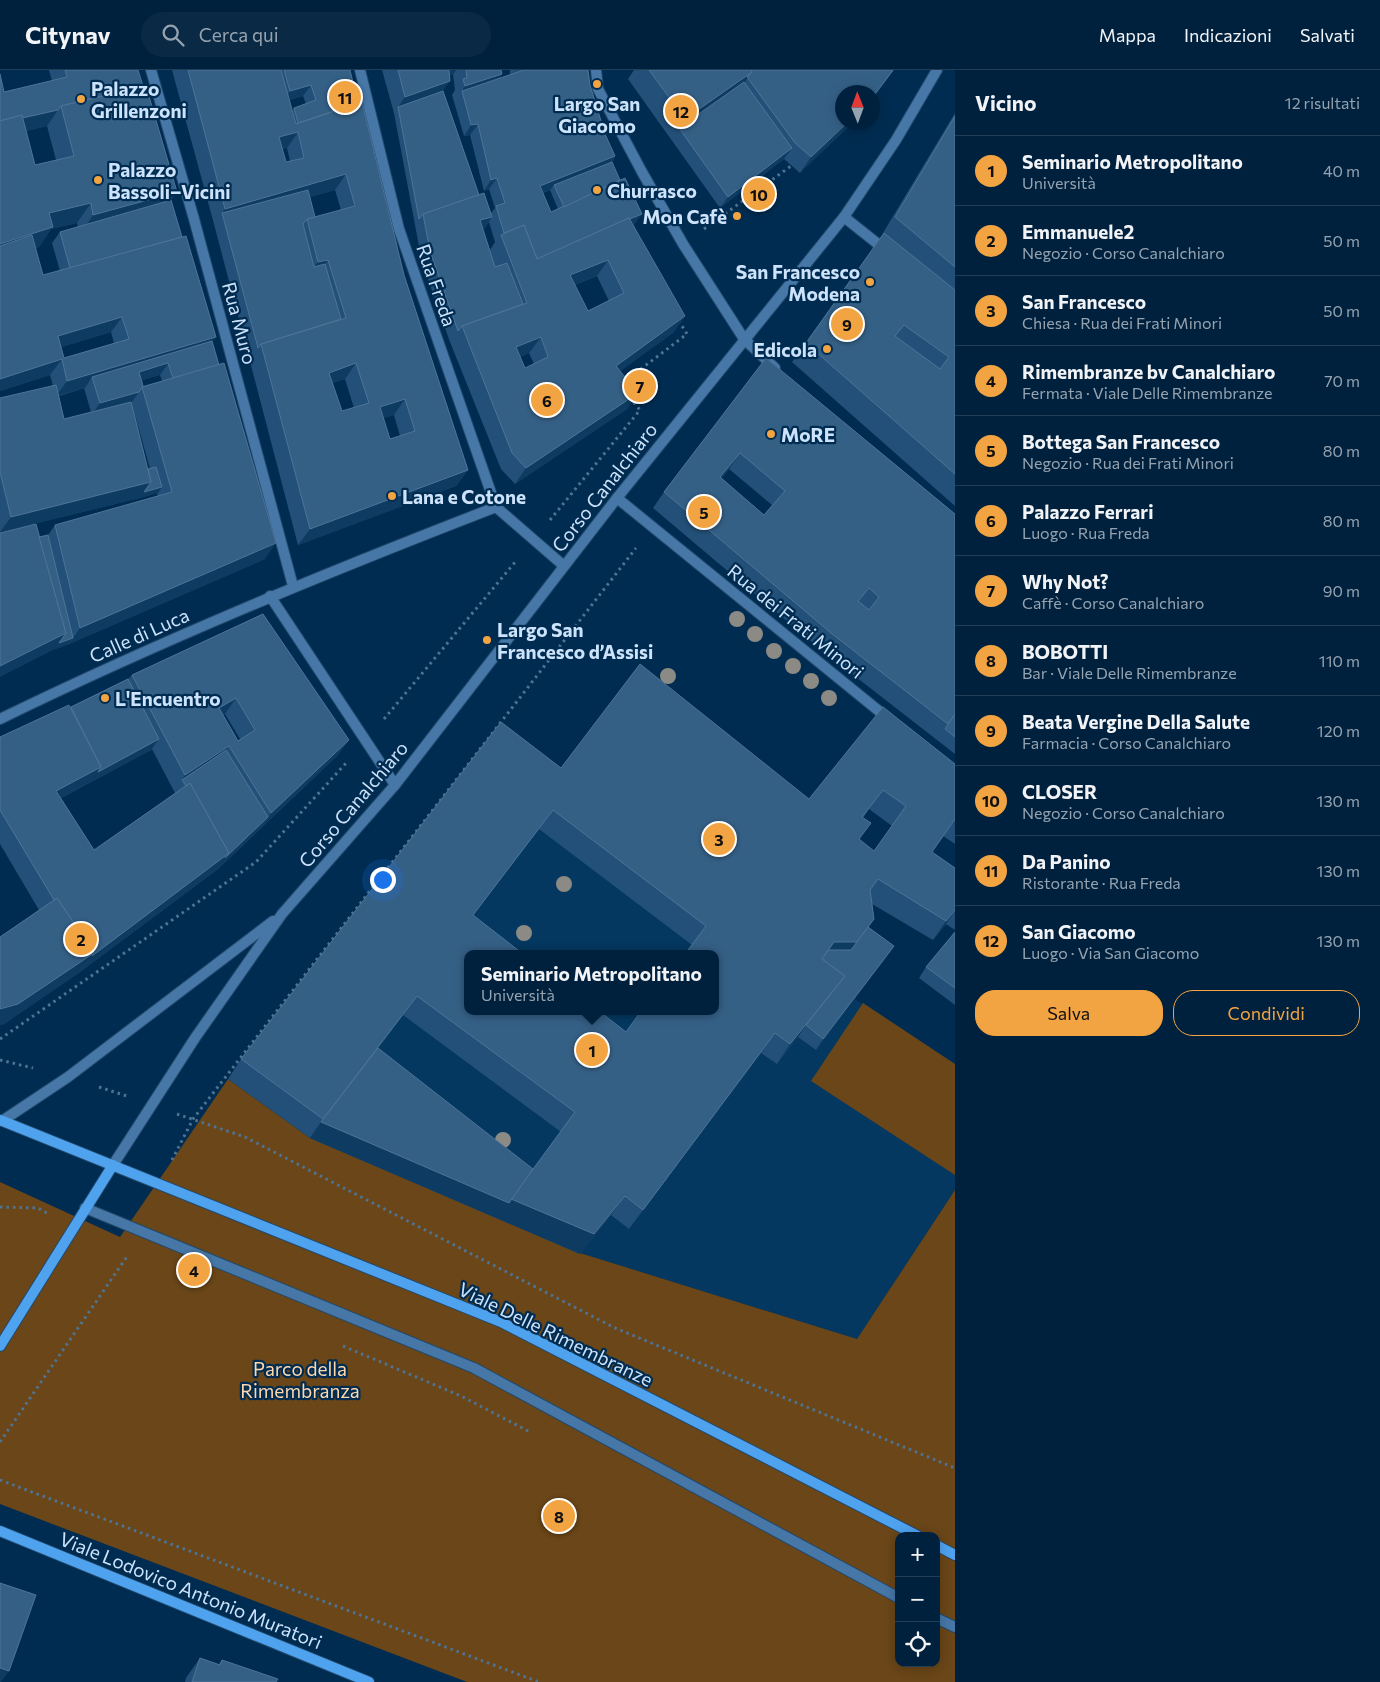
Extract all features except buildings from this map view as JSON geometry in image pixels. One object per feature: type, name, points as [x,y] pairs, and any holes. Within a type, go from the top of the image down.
[{"type":"street","name":"Rua Muro","points":[[151,70],[194,219],[293,586]]},
{"type":"street","name":"Rua Freda","points":[[360,70],[399,230],[496,507]]},
{"type":"street","points":[[596,70],[598,89],[683,244],[744,339],[781,374]]},
{"type":"street","name":"Corso Canalchiaro","points":[[113,1165],[194,1038],[282,914],[395,785],[617,498],[844,217],[896,140],[937,70]]},
{"type":"street","points":[[844,217],[897,260]]},
{"type":"street","name":"Rua dei Frati Minori","points":[[617,498],[896,724]]},
{"type":"street","points":[[293,586],[496,507],[564,566]]},
{"type":"street","name":"Calle di Luca","points":[[0,719],[61,689],[293,586]]},
{"type":"street","points":[[270,596],[395,785]]},
{"type":"street","name":"Corso Canalchiaro","points":[[1,1121],[68,1077],[282,914]]},
{"type":"street","name":"Viale Delle Rimembranze","points":[[1,1121],[501,1322],[910,1532]]},
{"type":"street","points":[[0,1346],[113,1165]]},
{"type":"street","points":[[86,1208],[474,1368],[895,1596]]},
{"type":"street","name":"Viale Lodovico Antonio Muratori","points":[[0,1531],[368,1682]]},
{"type":"street","points":[[940,1547],[955,1555]]},
{"type":"street","points":[[940,1620],[955,1627]]},
{"type":"path","points":[[683,244],[791,166]]},
{"type":"path","points":[[620,385],[687,334],[678,318]]},
{"type":"path","points":[[0,1040],[256,862],[365,741],[534,540],[640,410],[624,391]]},
{"type":"path","points":[[159,1185],[193,1119],[652,527]]},
{"type":"path","points":[[0,1060],[68,1077],[245,1137],[615,1328],[955,1468]]},
{"type":"path","points":[[0,1207],[38,1208],[72,1229]]},
{"type":"path","points":[[0,1442],[128,1255],[138,1231]]},
{"type":"path","points":[[120,1252],[137,1259]]},
{"type":"path","points":[[335,1343],[461,1396],[531,1432]]},
{"type":"path","points":[[0,1480],[539,1682]]},
{"type":"shaded area","points":[[488,742],[848,1007],[855,999],[955,1064],[955,1190],[857,1339],[580,1253],[498,1219],[260,1037]]},
{"type":"green space","points":[[863,1003],[955,1064],[955,1175],[811,1081]]},
{"type":"green space","name":"Parco della Rimembranza","points":[[228,1079],[310,1138],[580,1253],[857,1339],[955,1190],[955,1682],[467,1682],[0,1504],[0,1182],[120,1237]]},
{"type":"place","name":"Largo San Giacomo","points":[[597,84]]},
{"type":"place","name":"Da Panino","points":[[345,97]]},
{"type":"place","name":"Palazzo Grillenzoni","points":[[81,99]]},
{"type":"place","name":"San Giacomo","points":[[681,111]]},
{"type":"place","name":"Palazzo Bassoli–Vicini","points":[[98,180]]},
{"type":"place","name":"Churrasco","points":[[597,190]]},
{"type":"place","name":"CLOSER","points":[[759,194]]},
{"type":"place","name":"Mon Cafè","points":[[737,216]]},
{"type":"place","name":"San Francesco Modena","points":[[870,282]]},
{"type":"place","name":"Beata Vergine Della Salute","points":[[847,324]]},
{"type":"place","name":"Edicola","points":[[827,349]]},
{"type":"place","name":"Why Not?","points":[[640,386]]},
{"type":"place","name":"Palazzo Ferrari","points":[[547,400]]},
{"type":"place","name":"MoRE","points":[[771,434]]},
{"type":"place","name":"Lana e Cotone","points":[[392,496]]},
{"type":"place","name":"Bottega San Francesco","points":[[704,512]]},
{"type":"place","name":"Largo San Francesco d’Assisi","points":[[487,640]]},
{"type":"place","name":"L'Encuentro","points":[[105,698]]},
{"type":"place","name":"San Francesco","points":[[719,839]]},
{"type":"place","name":"Emmanuele2","points":[[81,939]]},
{"type":"place","name":"Seminario Metropolitano","points":[[592,1050]]},
{"type":"place","name":"Rimembranze bv Canalchiaro","points":[[194,1270]]},
{"type":"place","name":"BOBOTTI","points":[[559,1516]]}]
